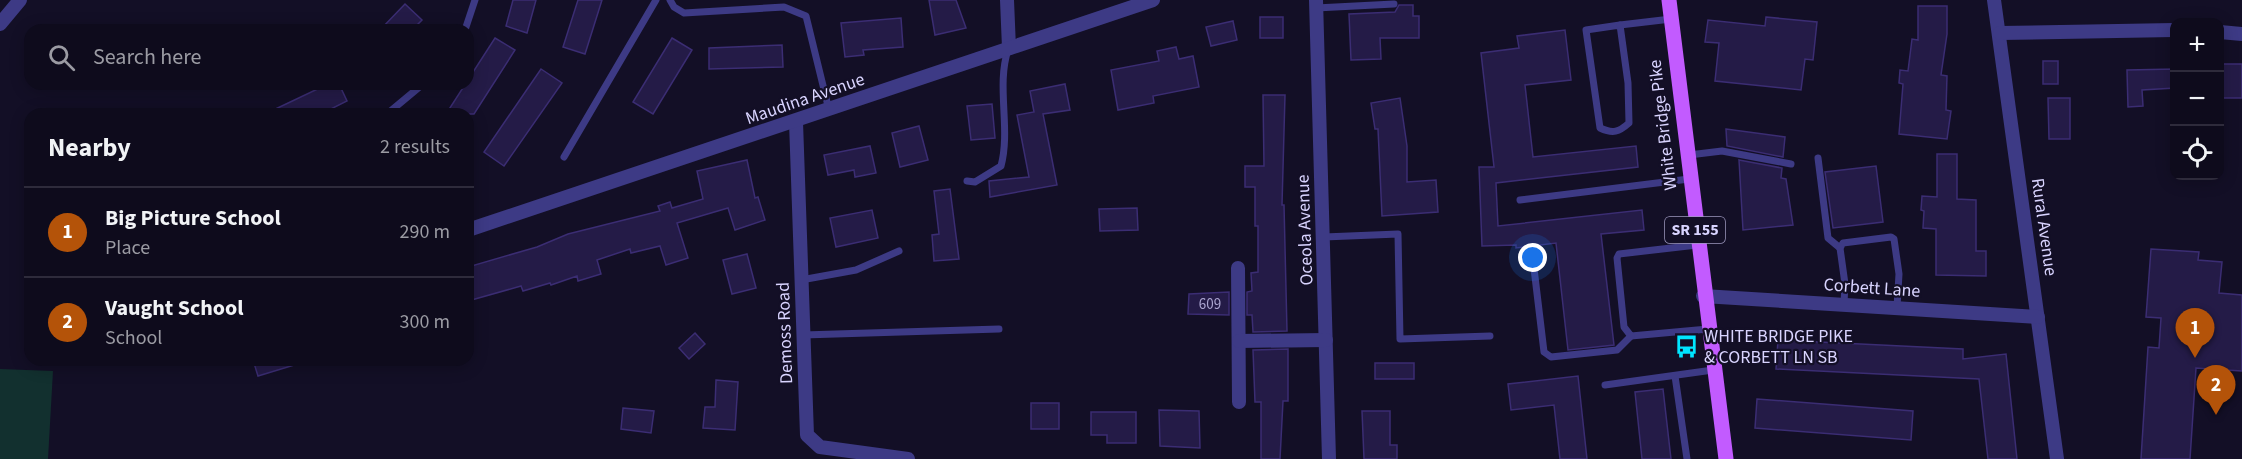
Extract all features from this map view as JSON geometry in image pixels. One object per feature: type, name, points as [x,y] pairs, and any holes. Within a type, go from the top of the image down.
[{"type":"main road","name":"White Bridge Pike","points":[[1669,0],[1697,245],[1726,459]]},
{"type":"street","points":[[0,24],[20,0]]},
{"type":"street","points":[[1007,0],[1009,48]]},
{"type":"street","name":"Maudina Avenue","points":[[474,228],[829,111],[1153,0]]},
{"type":"street","name":"Rural Avenue","points":[[1994,0],[2057,459]]},
{"type":"street","name":"Oceola Avenue","points":[[1316,4],[1329,459]]},
{"type":"street","points":[[2000,33],[2170,30]]},
{"type":"street","points":[[2224,32],[2242,34]]},
{"type":"street","name":"Demoss Road","points":[[796,122],[807,435],[820,447],[908,459]]},
{"type":"street","points":[[1238,268],[1239,402]]},
{"type":"street","name":"Corbett Lane","points":[[1704,296],[2038,317]]},
{"type":"street","points":[[1239,341],[1326,340]]},
{"type":"lane","points":[[467,24],[476,0]]},
{"type":"lane","points":[[564,157],[656,0]]},
{"type":"lane","points":[[670,0],[674,7],[684,13],[784,7],[806,15],[829,111]]},
{"type":"lane","points":[[1316,4],[1394,4]]},
{"type":"lane","points":[[1620,25],[1628,83],[1629,123],[1619,132],[1610,132],[1600,128],[1586,30],[1620,25],[1671,19]]},
{"type":"lane","points":[[967,181],[975,182],[1001,166],[1005,111],[1005,61],[1009,48]]},
{"type":"lane","points":[[394,108],[416,90]]},
{"type":"lane","points":[[1686,155],[1722,151],[1791,164]]},
{"type":"lane","points":[[1818,158],[1828,238],[1840,248]]},
{"type":"lane","points":[[1520,200],[1689,179]]},
{"type":"lane","points":[[1323,237],[1398,234],[1400,339],[1490,336]]},
{"type":"lane","points":[[1844,303],[1845,284],[1840,248],[1843,243],[1891,237],[1894,239],[1899,274],[1897,307]]},
{"type":"lane","points":[[1631,336],[1624,327],[1617,258],[1619,254],[1697,245]]},
{"type":"lane","points":[[801,280],[856,270],[899,250]]},
{"type":"lane","points":[[1533,260],[1544,352],[1547,355],[1558,357],[1617,350],[1631,336],[1708,328]]},
{"type":"lane","points":[[803,335],[999,329]]},
{"type":"lane","points":[[1605,385],[1713,370]]},
{"type":"lane","points":[[1675,376],[1686,459]]},
{"type":"green space","points":[[0,369],[53,371],[48,459],[0,459]]},
{"type":"building","points":[[513,0],[536,0],[527,33],[506,26]]},
{"type":"building","points":[[578,0],[602,0],[585,54],[563,47]]},
{"type":"building","points":[[929,0],[956,0],[966,28],[935,35]]},
{"type":"building","points":[[405,4],[422,20],[418,24],[386,24]]},
{"type":"building","points":[[1399,5],[1413,5],[1413,16],[1419,16],[1419,38],[1380,38],[1381,59],[1351,60],[1349,14],[1395,12]]},
{"type":"building","points":[[1918,6],[1947,6],[1947,34],[1941,75],[1947,76],[1946,110],[1951,111],[1947,139],[1899,134],[1903,84],[1899,83],[1900,70],[1908,71],[1912,39],[1918,40]]},
{"type":"building","points":[[1260,17],[1283,17],[1283,38],[1260,38]]},
{"type":"building","points":[[1766,17],[1817,22],[1813,60],[1805,59],[1801,90],[1715,81],[1719,43],[1705,42],[1708,20],[1765,26]]},
{"type":"building","points":[[901,18],[903,47],[863,50],[864,55],[845,57],[841,23]]},
{"type":"building","points":[[1233,21],[1237,40],[1211,46],[1206,27]]},
{"type":"building","points":[[1565,30],[1571,80],[1525,85],[1533,157],[1636,146],[1638,167],[1496,183],[1498,226],[1642,210],[1644,230],[1601,234],[1614,345],[1568,350],[1556,243],[1516,248],[1516,245],[1482,246],[1479,167],[1494,167],[1481,53],[1519,48],[1517,36]]},
{"type":"building","points":[[495,38],[515,50],[474,114],[474,108],[450,108],[461,90],[474,90],[474,71]]},
{"type":"building","points":[[672,38],[692,50],[653,114],[633,102]]},
{"type":"building","points":[[782,45],[783,67],[709,69],[709,48]]},
{"type":"building","points":[[1176,47],[1179,59],[1193,56],[1199,87],[1153,96],[1154,103],[1118,110],[1111,70],[1159,61],[1157,51]]},
{"type":"building","points":[[2043,61],[2058,61],[2058,84],[2043,84]]},
{"type":"building","points":[[2224,64],[2242,64],[2242,98],[2224,98]]},
{"type":"building","points":[[541,69],[562,83],[504,166],[484,152]]},
{"type":"building","points":[[2170,69],[2170,88],[2142,90],[2143,106],[2128,107],[2127,70]]},
{"type":"building","points":[[1065,84],[1070,110],[1043,114],[1057,185],[990,197],[989,181],[1029,177],[1017,115],[1034,112],[1030,91]]},
{"type":"building","points":[[315,90],[342,90],[347,101],[333,108],[278,108]]},
{"type":"building","points":[[1263,95],[1285,95],[1282,205],[1284,205],[1287,331],[1253,332],[1252,315],[1247,315],[1247,292],[1252,291],[1251,273],[1258,272],[1258,226],[1255,226],[1255,187],[1245,187],[1245,166],[1264,166]]},
{"type":"building","points":[[1400,98],[1407,146],[1407,182],[1436,180],[1438,212],[1382,216],[1378,129],[1375,129],[1371,103]]},
{"type":"building","points":[[2048,98],[2070,98],[2070,139],[2049,139]]},
{"type":"building","points":[[992,104],[995,138],[971,140],[967,106]]},
{"type":"building","points":[[919,126],[928,160],[900,167],[892,133]]},
{"type":"building","points":[[1726,129],[1785,137],[1783,157],[1727,146]]},
{"type":"building","points":[[870,146],[876,173],[855,177],[854,170],[828,175],[824,155]]},
{"type":"building","points":[[1937,154],[1957,154],[1957,199],[1976,200],[1976,251],[1986,251],[1986,276],[1936,275],[1936,229],[1923,228],[1924,211],[1921,210],[1922,196],[1937,197]]},
{"type":"building","points":[[747,160],[755,198],[758,197],[765,220],[735,230],[728,208],[677,223],[688,258],[666,265],[660,246],[631,253],[630,249],[597,260],[601,274],[578,281],[577,276],[523,291],[521,286],[474,299],[474,265],[537,247],[568,234],[660,211],[658,206],[670,202],[672,208],[703,199],[697,171]]},
{"type":"building","points":[[1739,160],[1782,168],[1781,178],[1786,179],[1793,225],[1743,230]]},
{"type":"building","points":[[1876,166],[1883,222],[1833,228],[1825,172]]},
{"type":"building","points":[[950,189],[959,259],[934,261],[932,235],[939,234],[934,191]]},
{"type":"building","points":[[1137,208],[1138,230],[1100,231],[1099,209]]},
{"type":"building","points":[[872,210],[878,238],[836,247],[830,218]]},
{"type":"building","points":[[2151,249],[2199,252],[2198,260],[2222,262],[2219,293],[2242,295],[2242,371],[2196,368],[2190,459],[2141,459],[2148,347],[2159,348],[2161,318],[2146,317]]},
{"type":"building","points":[[747,254],[756,288],[732,294],[723,260]]},
{"type":"building","points":[[1229,292],[1229,315],[1188,314],[1189,294]]},
{"type":"building","points":[[695,333],[705,344],[689,359],[679,348]]},
{"type":"building","points":[[1778,340],[1963,349],[1963,359],[2006,354],[2017,459],[1988,459],[1979,379],[1776,369]]},
{"type":"building","points":[[1288,349],[1288,401],[1283,401],[1280,459],[1261,459],[1261,402],[1255,402],[1253,350]]},
{"type":"building","points":[[1375,363],[1414,363],[1414,379],[1375,379]]},
{"type":"building","points":[[255,366],[291,366],[258,376]]},
{"type":"building","points":[[1578,376],[1587,459],[1560,459],[1554,405],[1511,410],[1508,384]]},
{"type":"building","points":[[716,380],[738,382],[735,430],[703,428],[705,407],[715,407]]},
{"type":"building","points":[[1663,389],[1671,459],[1642,459],[1635,392]]},
{"type":"building","points":[[1757,399],[1913,411],[1911,440],[1755,428]]},
{"type":"building","points":[[1031,403],[1059,403],[1059,429],[1031,429]]},
{"type":"building","points":[[623,408],[654,411],[651,433],[621,429]]},
{"type":"building","points":[[1159,410],[1199,411],[1200,448],[1160,446]]},
{"type":"building","points":[[1362,411],[1390,411],[1390,445],[1397,445],[1397,459],[1364,459]]},
{"type":"building","points":[[1091,412],[1136,412],[1136,443],[1107,443],[1107,435],[1091,435]]},
{"type":"place","name":"WHITE BRIDGE PIKE & CORBETT LN SB","points":[[1686,346]]},
{"type":"place","name":"Big Picture School","points":[[2195,358]]},
{"type":"place","name":"Vaught School","points":[[2216,415]]}]
